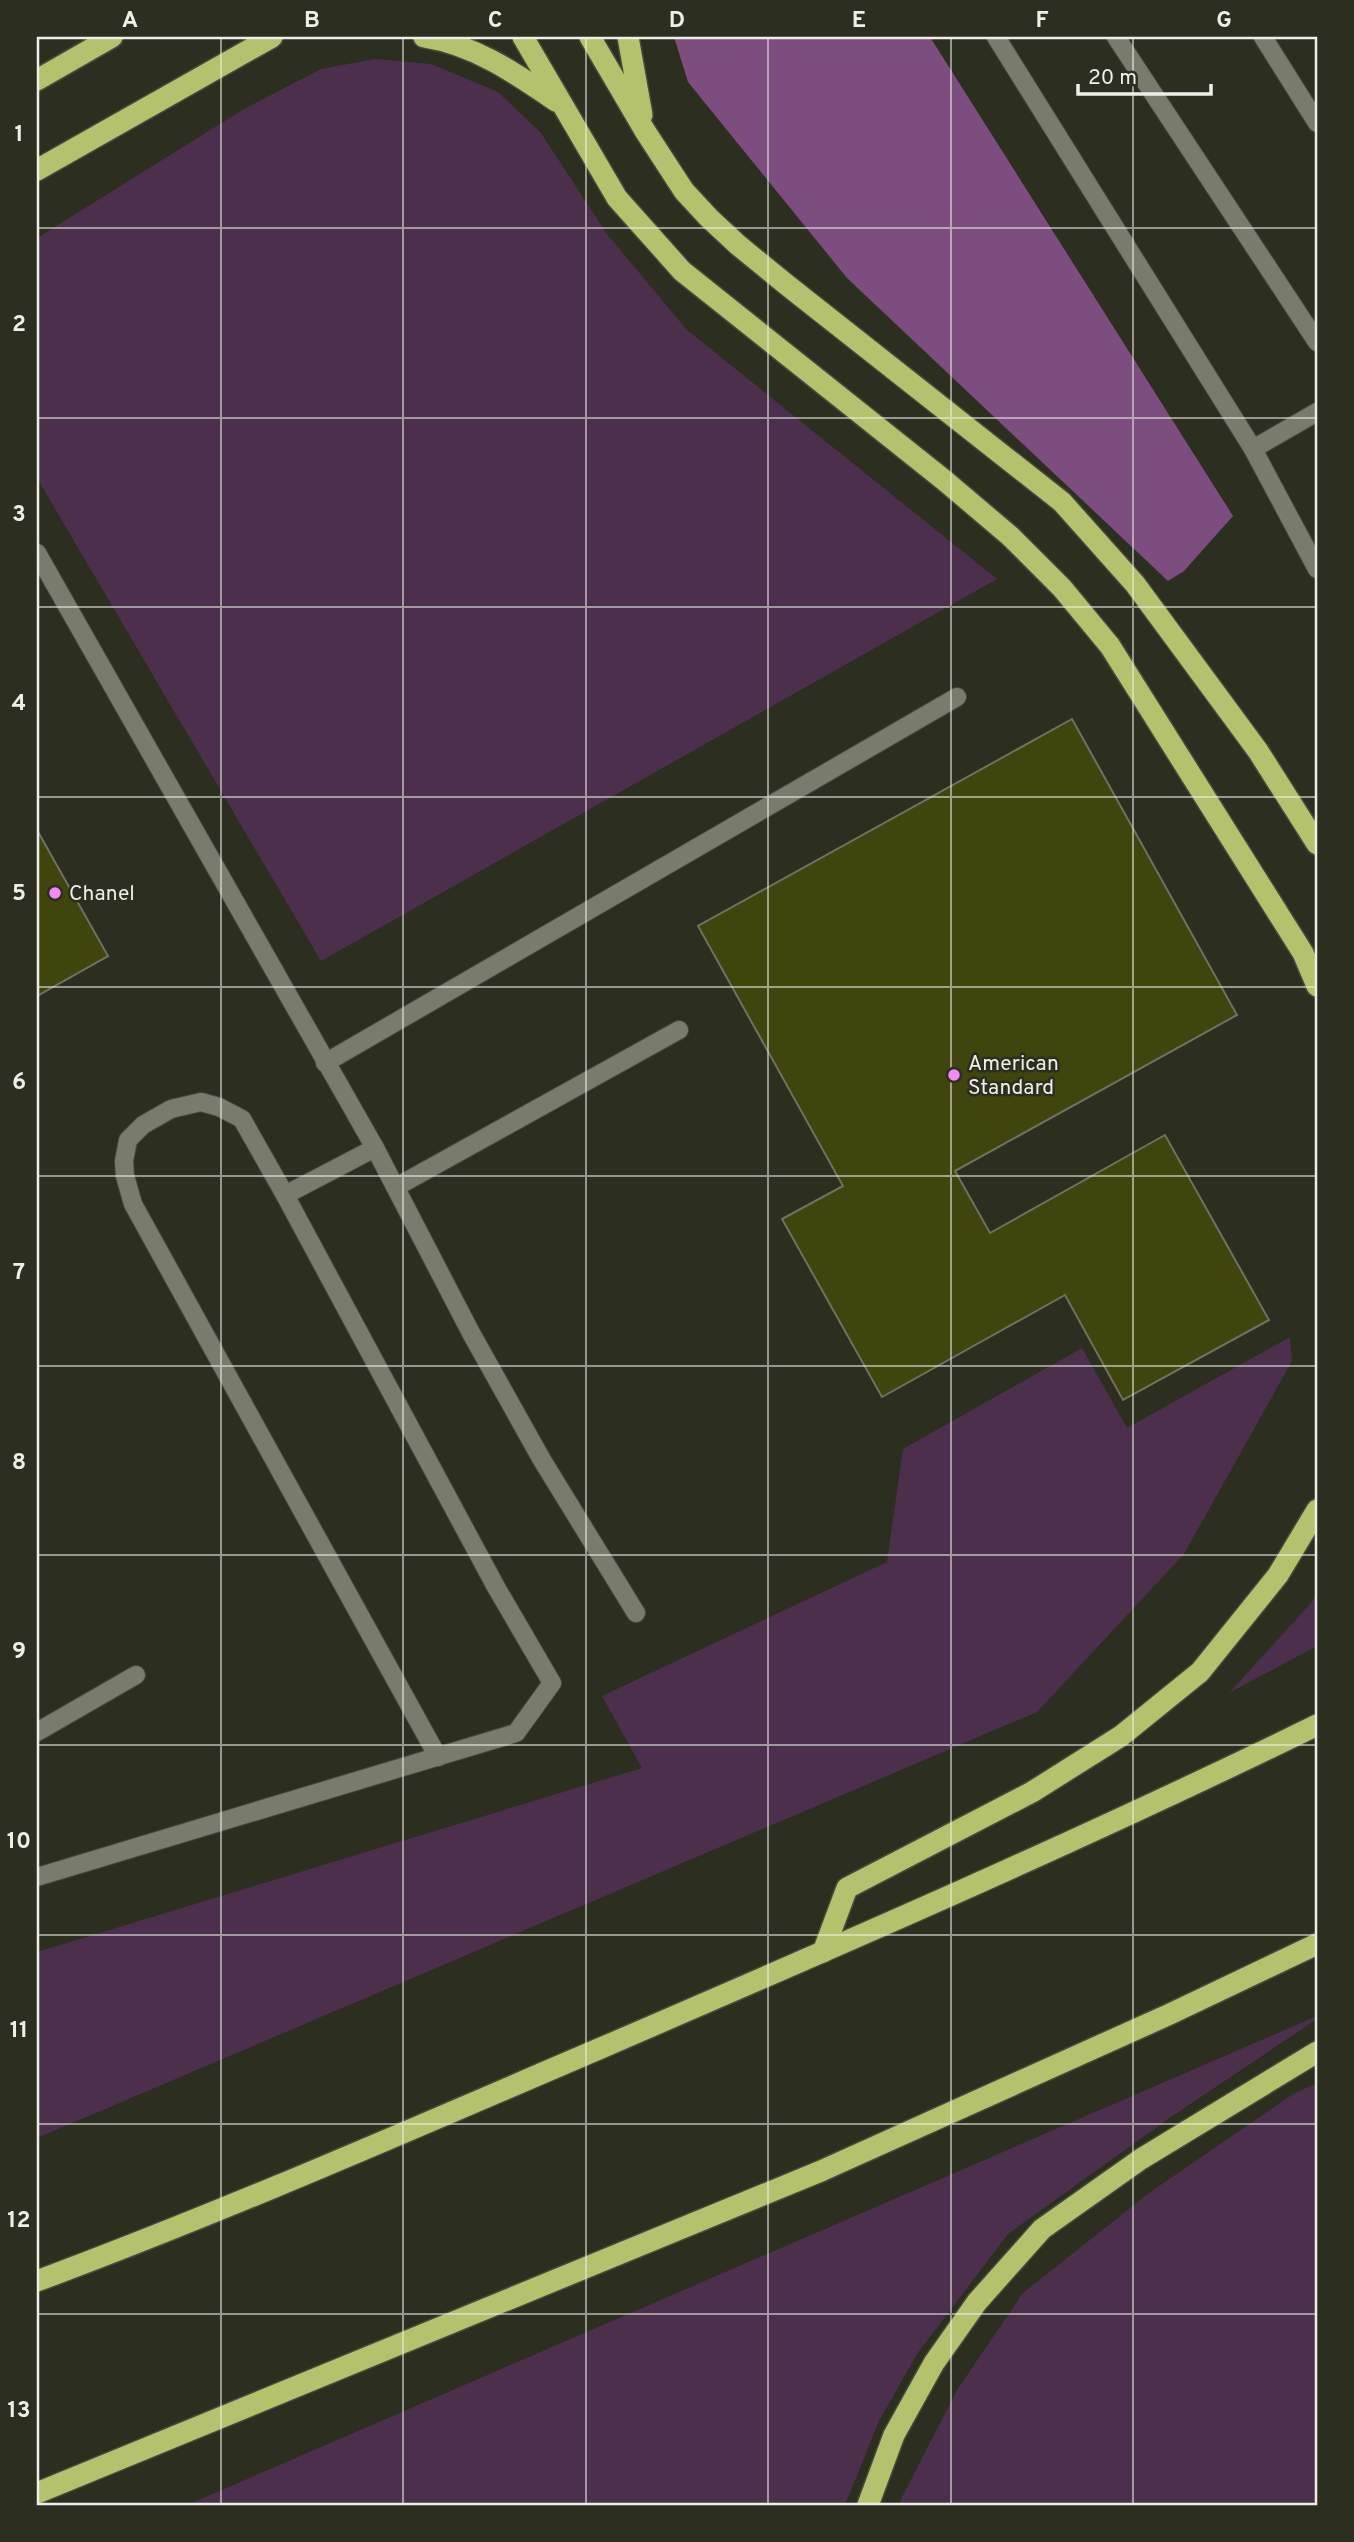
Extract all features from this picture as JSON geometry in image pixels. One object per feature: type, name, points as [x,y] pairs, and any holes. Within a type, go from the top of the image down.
[{"type":"highway","points":[[37,80],[112,37]]},
{"type":"highway","points":[[37,170],[271,37],[278,37]]},
{"type":"highway","points":[[425,37],[471,50],[502,64],[561,104]]},
{"type":"highway","points":[[523,37],[617,198],[682,271],[944,480],[1010,536],[1062,588],[1110,646],[1303,953],[1317,986]]},
{"type":"highway","points":[[590,37],[684,191],[738,245],[1062,502],[1135,584],[1258,751],[1317,844]]},
{"type":"highway","points":[[628,37],[645,131]]},
{"type":"highway","points":[[823,1952],[847,1888],[1032,1792],[1122,1736],[1200,1672],[1278,1575],[1317,1510]]},
{"type":"highway","points":[[37,2281],[151,2238],[341,2159],[823,1952],[1185,1789],[1317,1725]]},
{"type":"highway","points":[[37,2493],[821,2171],[1170,2014],[1317,1944]]},
{"type":"highway","points":[[868,2505],[894,2435],[934,2363],[977,2302],[1042,2229],[1142,2159],[1317,2053]]},
{"type":"lane","points":[[996,37],[1253,449],[1317,569]]},
{"type":"lane","points":[[1116,37],[1317,342]]},
{"type":"lane","points":[[1263,37],[1317,123]]},
{"type":"lane","points":[[1253,449],[1317,412]]},
{"type":"lane","points":[[37,553],[375,1149],[471,1333],[542,1460],[636,1614]]},
{"type":"lane","points":[[325,1063],[957,697]]},
{"type":"lane","points":[[396,1188],[679,1030]]},
{"type":"lane","points":[[37,1877],[438,1757],[516,1733],[552,1683],[489,1575],[242,1119],[219,1107],[201,1102],[170,1109],[143,1125],[128,1140],[124,1161],[125,1176],[133,1205],[438,1757]]},
{"type":"lane","points":[[285,1195],[375,1149]]},
{"type":"lane","points":[[37,1732],[136,1675]]},
{"type":"shaded area","points":[[674,37],[930,37],[1233,516],[1184,571],[1168,581],[847,278],[688,82]]},
{"type":"shaded area","points":[[375,59],[431,64],[498,92],[541,133],[607,234],[687,330],[997,579],[321,961],[37,478],[37,238],[244,109],[321,69]]},
{"type":"shaded area","points":[[1290,1337],[1292,1361],[1184,1554],[1037,1712],[37,2138],[37,1952],[642,1768],[602,1696],[887,1562],[903,1449],[1082,1348],[1127,1428]]},
{"type":"shaded area","points":[[1317,1593],[1317,1646],[1229,1693],[1311,1603]]},
{"type":"shaded area","points":[[1317,2016],[1317,2019],[1168,2119],[1008,2234],[917,2354],[879,2421],[845,2505],[187,2505]]},
{"type":"shaded area","points":[[1317,2083],[1317,2505],[898,2505],[957,2390],[1023,2293],[1149,2193],[1293,2094]]},
{"type":"building","name":"American Standard","points":[[1072,719],[1237,1015],[955,1171],[990,1233],[1165,1135],[1269,1320],[1123,1400],[1065,1295],[882,1397],[782,1219],[843,1186],[698,926]]},
{"type":"building","name":"Chanel","points":[[37,830],[108,956],[37,996]]},
{"type":"place","name":"Chanel","points":[[55,893]]},
{"type":"place","name":"American Standard","points":[[954,1075]]}]
